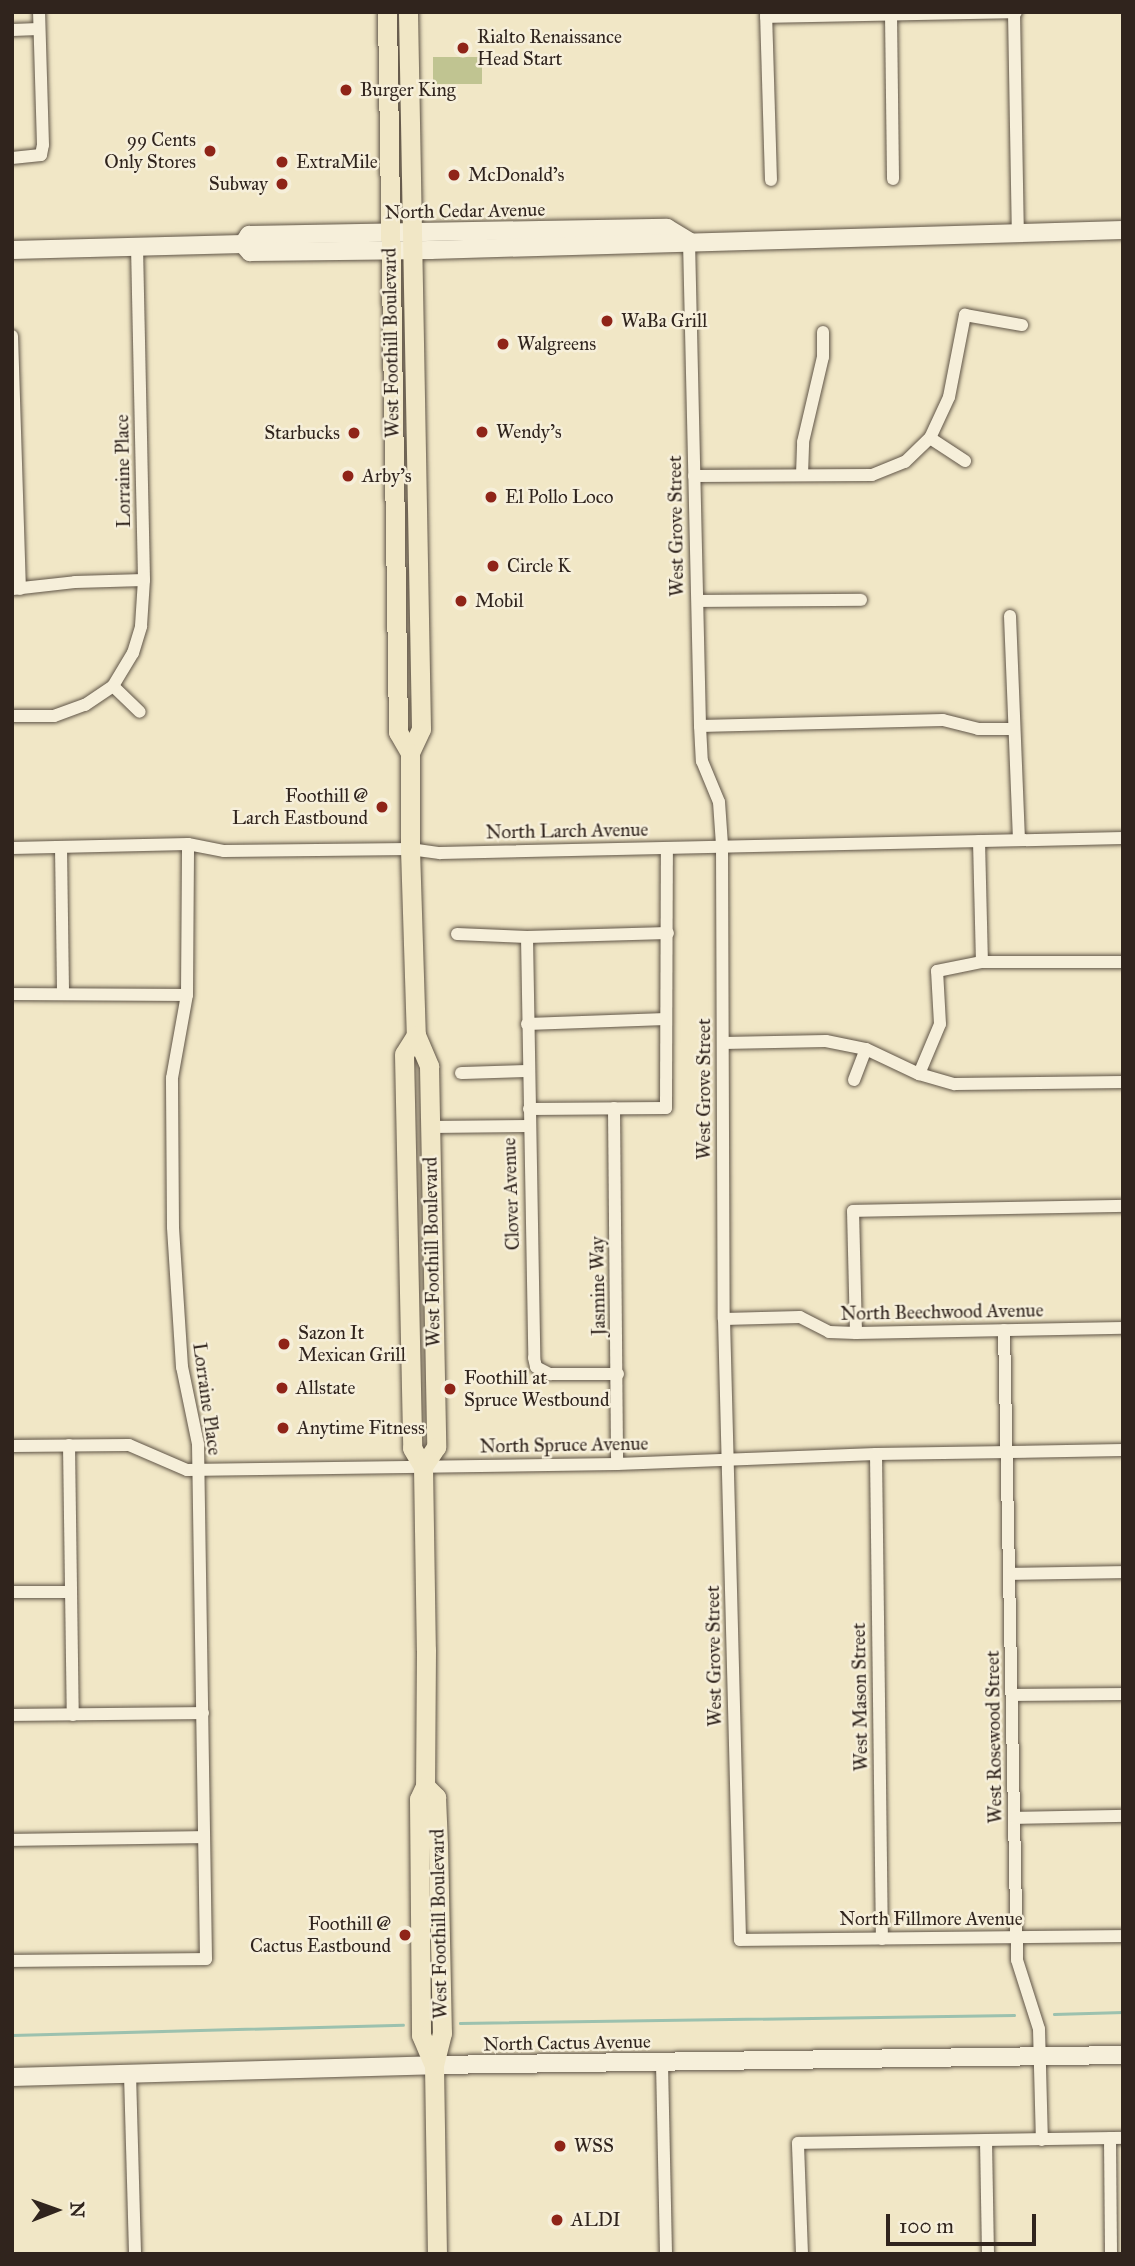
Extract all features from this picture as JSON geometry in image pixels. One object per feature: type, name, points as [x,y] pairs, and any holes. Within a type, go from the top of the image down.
[{"type":"main road","name":"West Foothill Boulevard","points":[[387,12],[398,732],[411,754]]},
{"type":"main road","name":"West Foothill Boulevard","points":[[408,12],[421,708],[421,729],[411,754],[410,849],[416,1035],[429,1066],[436,1447],[423,1466]]},
{"type":"main road","name":"North Cedar Avenue","points":[[12,250],[243,244],[250,252],[667,228],[689,241]]},
{"type":"main road","points":[[575,246],[579,237],[621,236],[635,229]]},
{"type":"main road","name":"North Cedar Avenue","points":[[412,241],[575,246],[1123,230]]},
{"type":"main road","points":[[393,446],[405,473],[406,530],[410,541],[419,546]]},
{"type":"main road","points":[[396,595],[405,612],[410,704],[421,708]]},
{"type":"main road","name":"West Foothill Boulevard","points":[[416,1035],[404,1054],[412,1448],[423,1466],[425,1786],[436,1797],[437,1821],[442,2033],[434,2065],[438,2254]]},
{"type":"main road","name":"North Cactus Avenue","points":[[12,2077],[434,2065],[1123,2055]]},
{"type":"street","points":[[12,158],[41,155],[43,145],[39,12]]},
{"type":"street","points":[[771,180],[766,14],[1015,12],[1018,233]]},
{"type":"street","points":[[891,15],[893,179]]},
{"type":"street","points":[[12,30],[39,29]]},
{"type":"street","name":"West Grove Street","points":[[689,241],[700,726],[702,761],[719,802],[722,845],[724,1319],[740,1940]]},
{"type":"street","name":"Lorraine Place","points":[[113,686],[133,653],[138,635],[144,580],[138,248]]},
{"type":"street","points":[[694,476],[872,475],[905,462],[930,438],[949,397],[964,315],[1022,325]]},
{"type":"street","points":[[802,475],[803,442],[823,357],[823,332]]},
{"type":"street","points":[[13,336],[16,589],[75,582],[144,580]]},
{"type":"street","points":[[930,438],[965,461]]},
{"type":"street","points":[[698,601],[861,600]]},
{"type":"street","points":[[1010,616],[1012,729],[1019,840]]},
{"type":"street","points":[[12,716],[54,716],[85,705],[113,686],[140,712]]},
{"type":"street","points":[[700,726],[943,720],[978,730],[1012,729]]},
{"type":"street","name":"North Larch Avenue","points":[[12,848],[188,845],[224,851],[410,849],[440,853],[1123,838]]},
{"type":"street","points":[[979,841],[982,962]]},
{"type":"street","name":"Lorraine Place","points":[[12,1961],[206,1959],[198,1444],[182,1367],[173,1227],[172,1078],[187,995],[188,845]]},
{"type":"street","points":[[61,847],[63,993]]},
{"type":"street","points":[[529,1109],[666,1108],[667,849]]},
{"type":"street","points":[[457,934],[527,937],[668,933]]},
{"type":"street","name":"Clover Avenue","points":[[527,937],[528,1126],[536,1367],[550,1374],[618,1374]]},
{"type":"street","points":[[919,1074],[940,1024],[937,971],[982,962],[1123,962]]},
{"type":"street","points":[[12,994],[187,995]]},
{"type":"street","points":[[527,1024],[666,1019]]},
{"type":"street","points":[[723,1043],[826,1041],[866,1049],[919,1074],[955,1084],[1123,1082]]},
{"type":"street","points":[[854,1080],[866,1049]]},
{"type":"street","points":[[461,1073],[528,1071]]},
{"type":"street","name":"Jasmine Way","points":[[614,1108],[617,1464]]},
{"type":"street","points":[[430,1127],[528,1126]]},
{"type":"street","points":[[856,1333],[853,1211],[1123,1206]]},
{"type":"street","name":"North Beechwood Avenue","points":[[724,1319],[800,1317],[829,1332],[856,1333],[1123,1328]]},
{"type":"street","name":"West Rosewood Street","points":[[1004,1330],[1017,1938],[1020,1976],[1037,2019],[1041,2057],[1042,2140]]},
{"type":"street","points":[[69,1445],[73,1715]]},
{"type":"street","name":"North Spruce Avenue","points":[[12,1446],[129,1445],[175,1467],[197,1470],[617,1464],[876,1454],[1123,1450]]},
{"type":"street","name":"West Mason Street","points":[[876,1454],[882,1939]]},
{"type":"street","points":[[1010,1574],[1123,1572]]},
{"type":"street","points":[[12,1592],[71,1592]]},
{"type":"street","points":[[1012,1695],[1123,1694]]},
{"type":"street","points":[[12,1716],[203,1713]]},
{"type":"street","points":[[1015,1818],[1123,1816]]},
{"type":"street","points":[[12,1840],[204,1837]]},
{"type":"street","name":"North Fillmore Avenue","points":[[740,1940],[1123,1936]]},
{"type":"street","points":[[662,2063],[666,2254]]},
{"type":"street","points":[[130,2074],[135,2254]]},
{"type":"street","points":[[802,2254],[798,2143],[1116,2138],[1111,2254]]},
{"type":"street","points":[[986,2140],[988,2254]]},
{"type":"green space","points":[[433,57],[482,57],[482,84],[433,84]]},
{"type":"waterway","points":[[1054,2014],[1123,2012]]},
{"type":"waterway","points":[[460,2023],[1014,2015]]},
{"type":"waterway","points":[[12,2035],[403,2025]]},
{"type":"place","name":"Rialto Renaissance Head Start","points":[[463,48]]},
{"type":"place","name":"Burger King","points":[[346,90]]},
{"type":"place","name":"99 Cents Only Stores","points":[[210,151]]},
{"type":"place","name":"ExtraMile","points":[[282,162]]},
{"type":"place","name":"McDonald's","points":[[454,175]]},
{"type":"place","name":"Subway","points":[[282,184]]},
{"type":"place","name":"WaBa Grill","points":[[607,321]]},
{"type":"place","name":"Walgreens","points":[[503,344]]},
{"type":"place","name":"Wendy's","points":[[482,432]]},
{"type":"place","name":"Starbucks","points":[[354,433]]},
{"type":"place","name":"Arby's","points":[[348,476]]},
{"type":"place","name":"El Pollo Loco","points":[[491,497]]},
{"type":"place","name":"Circle K","points":[[493,566]]},
{"type":"place","name":"Mobil","points":[[461,601]]},
{"type":"place","name":"Foothill @ Larch Eastbound","points":[[382,807]]},
{"type":"place","name":"Sazon It Mexican Grill","points":[[284,1344]]},
{"type":"place","name":"Allstate","points":[[282,1388]]},
{"type":"place","name":"Foothill at Spruce Westbound","points":[[450,1389]]},
{"type":"place","name":"Anytime Fitness","points":[[283,1428]]},
{"type":"place","name":"Foothill @ Cactus Eastbound","points":[[405,1935]]},
{"type":"place","name":"WSS","points":[[560,2146]]},
{"type":"place","name":"ALDI","points":[[557,2220]]}]
